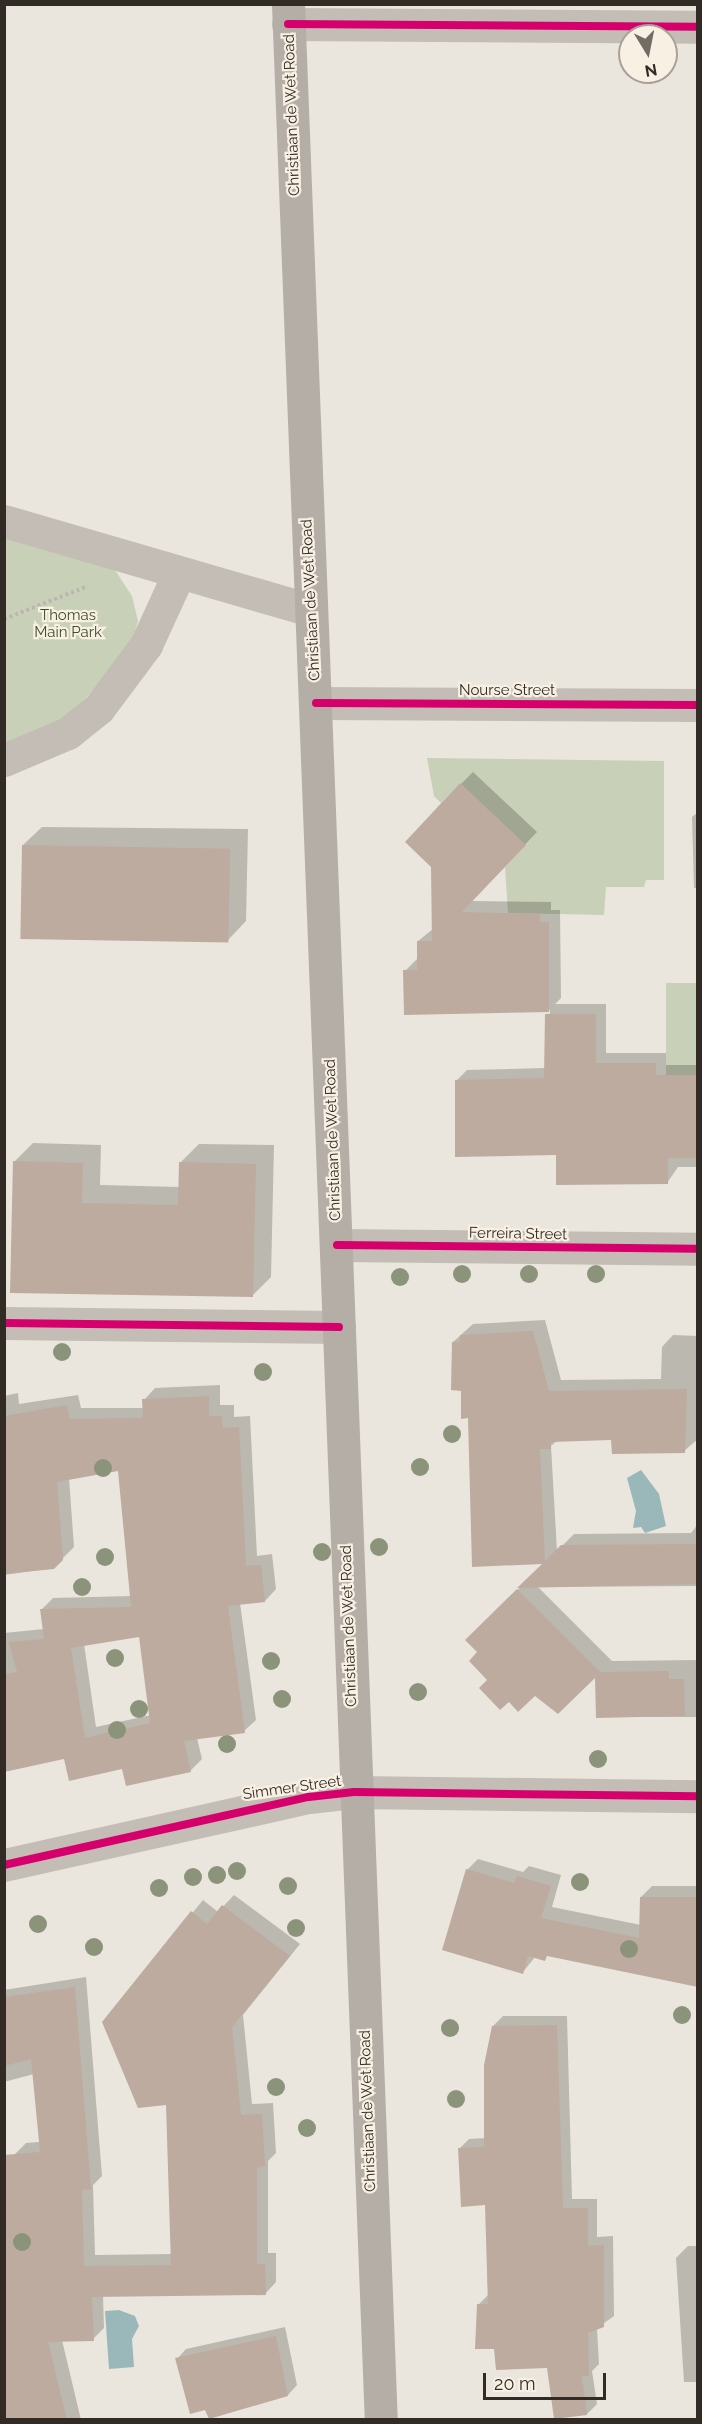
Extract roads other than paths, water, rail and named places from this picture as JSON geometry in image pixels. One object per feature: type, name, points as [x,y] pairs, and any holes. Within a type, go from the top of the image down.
[{"type":"main road","name":"Christiaan de Wet Road","points":[[288,14],[337,1245],[354,1792],[381,2420]]},
{"type":"street","points":[[288,14],[698,27]]},
{"type":"street","points":[[4,521],[310,610]]},
{"type":"street","points":[[4,760],[68,733],[99,708],[146,645],[179,573]]},
{"type":"street","name":"Nourse Street","points":[[316,703],[698,705]]},
{"type":"street","name":"Ferreira Street","points":[[337,1245],[698,1249]]},
{"type":"street","points":[[4,1323],[339,1327]]},
{"type":"street","name":"Simmer Street","points":[[4,1866],[230,1811],[354,1792],[698,1796]]},
{"type":"water","points":[[641,1470],[659,1494],[666,1526],[645,1533],[641,1527],[633,1528],[636,1511],[627,1478]]},
{"type":"water","points":[[119,2310],[135,2316],[139,2326],[132,2339],[134,2367],[109,2369],[105,2311]]},
{"type":"park label","name":"Thomas Main Park","points":[[68,624]]}]
